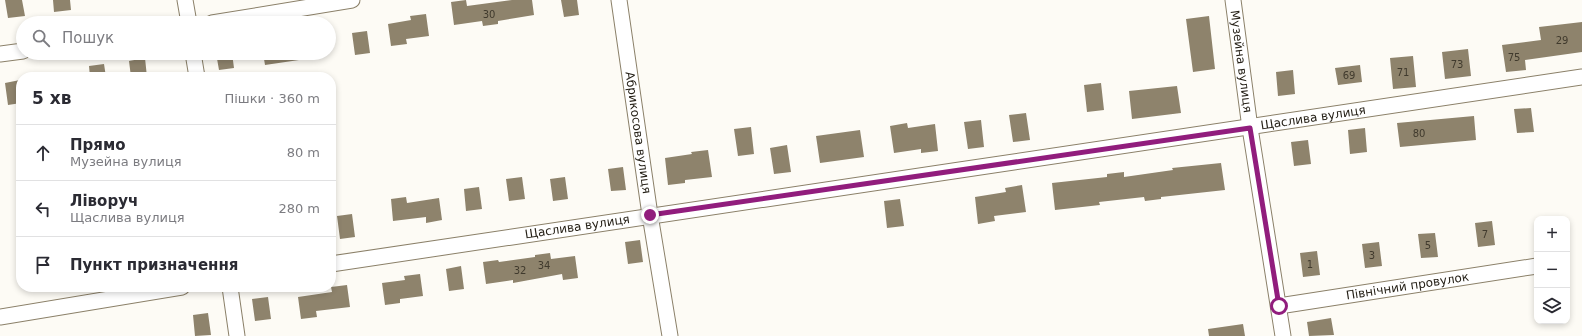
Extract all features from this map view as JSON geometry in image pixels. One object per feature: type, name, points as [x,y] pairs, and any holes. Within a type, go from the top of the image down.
[{"type":"street","points":[[185,0],[188,16]]},
{"type":"street","points":[[255,16],[352,0]]},
{"type":"street","name":"Абрикосова вулиця","points":[[619,0],[650,215],[670,336]]},
{"type":"street","name":"Музейна вулиця","points":[[1233,0],[1250,128],[1283,336]]},
{"type":"street","points":[[0,54],[16,52]]},
{"type":"street","points":[[194,60],[196,72]]},
{"type":"street","name":"Щаслива вулиця","points":[[336,263],[650,215],[1250,128],[1582,77]]},
{"type":"street","name":"Північний провулок","points":[[1279,306],[1534,266]]},
{"type":"street","points":[[0,317],[152,292]]},
{"type":"street","points":[[231,292],[237,336]]},
{"type":"building","points":[[5,0],[22,0],[25,16],[8,18]]},
{"type":"building","points":[[53,0],[70,0],[71,10],[54,12]]},
{"type":"building","points":[[466,0],[467,6],[512,0],[532,0],[534,15],[498,21],[498,24],[483,26],[482,21],[454,25],[451,2]]},
{"type":"building","points":[[561,0],[577,0],[579,15],[564,17]]},
{"type":"building","points":[[426,14],[429,36],[406,39],[407,44],[391,46],[388,24],[411,20],[410,16]]},
{"type":"building","points":[[1209,16],[1215,69],[1193,72],[1186,19]]},
{"type":"building","points":[[1582,22],[1582,52],[1525,60],[1526,70],[1506,72],[1502,45],[1541,40],[1539,27]]},
{"type":"building","points":[[367,31],[370,53],[355,55],[352,33]]},
{"type":"building","points":[[1468,49],[1471,76],[1445,79],[1442,52]]},
{"type":"building","points":[[1413,56],[1416,87],[1393,89],[1390,58]]},
{"type":"building","points":[[145,60],[146,72],[130,72],[129,61]]},
{"type":"building","points":[[217,60],[233,60],[234,68],[219,70]]},
{"type":"building","points":[[264,60],[299,60],[265,65]]},
{"type":"building","points":[[104,64],[105,72],[90,72],[89,66]]},
{"type":"building","points":[[1360,65],[1362,82],[1338,85],[1335,68]]},
{"type":"building","points":[[1293,70],[1295,94],[1278,96],[1276,72]]},
{"type":"building","points":[[16,81],[16,104],[8,105],[5,83]]},
{"type":"building","points":[[1101,83],[1104,110],[1087,112],[1084,85]]},
{"type":"building","points":[[1177,86],[1181,113],[1132,119],[1129,91]]},
{"type":"building","points":[[1531,108],[1534,132],[1517,133],[1514,109]]},
{"type":"building","points":[[1026,113],[1030,140],[1013,142],[1009,115]]},
{"type":"building","points":[[1474,116],[1476,140],[1400,147],[1397,123]]},
{"type":"building","points":[[981,120],[984,147],[968,149],[964,122]]},
{"type":"building","points":[[907,123],[908,128],[935,124],[938,151],[921,153],[921,149],[894,153],[890,126]]},
{"type":"building","points":[[751,127],[754,154],[738,156],[734,129]]},
{"type":"building","points":[[1365,128],[1367,152],[1350,154],[1348,130]]},
{"type":"building","points":[[860,130],[864,157],[820,163],[816,136]]},
{"type":"building","points":[[1308,140],[1311,164],[1294,166],[1291,142]]},
{"type":"building","points":[[787,145],[791,172],[774,174],[770,148]]},
{"type":"building","points":[[708,150],[712,177],[685,180],[685,183],[668,185],[665,158]]},
{"type":"building","points":[[1221,163],[1225,190],[1161,197],[1161,199],[1145,201],[1144,197],[1099,202],[1100,205],[1055,210],[1052,183],[1107,177],[1107,174],[1124,172],[1124,177],[1173,170],[1172,168]]},
{"type":"building","points":[[623,167],[626,190],[611,191],[608,169]]},
{"type":"building","points":[[522,177],[525,199],[509,201],[506,179]]},
{"type":"building","points":[[565,177],[568,199],[553,201],[550,179]]},
{"type":"building","points":[[1022,185],[1026,212],[994,216],[995,221],[978,224],[975,197],[1006,192],[1005,188]]},
{"type":"building","points":[[479,187],[482,209],[466,211],[464,189]]},
{"type":"building","points":[[406,197],[407,203],[439,198],[442,220],[426,223],[426,217],[393,221],[391,199]]},
{"type":"building","points":[[900,199],[904,226],[887,228],[884,201]]},
{"type":"building","points":[[352,214],[355,237],[340,239],[337,216]]},
{"type":"building","points":[[1492,221],[1495,245],[1478,247],[1475,223]]},
{"type":"building","points":[[1435,233],[1438,257],[1421,258],[1418,234]]},
{"type":"building","points":[[640,240],[643,262],[628,264],[625,242]]},
{"type":"building","points":[[1379,242],[1382,266],[1365,268],[1362,244]]},
{"type":"building","points":[[1317,251],[1320,275],[1303,277],[1300,253]]},
{"type":"building","points":[[550,253],[551,259],[575,256],[578,278],[563,280],[562,274],[513,283],[513,280],[486,284],[483,262],[498,260],[499,262],[535,257],[535,255]]},
{"type":"building","points":[[461,266],[464,289],[449,291],[446,269]]},
{"type":"building","points":[[420,274],[423,296],[400,299],[400,303],[385,305],[382,283],[405,280],[404,276]]},
{"type":"building","points":[[347,285],[350,307],[316,311],[317,317],[301,319],[298,297],[336,292],[336,286]]},
{"type":"building","points":[[268,297],[271,319],[255,321],[252,299]]},
{"type":"building","points":[[208,313],[211,335],[195,336],[193,315]]},
{"type":"building","points":[[1331,318],[1334,335],[1309,336],[1307,322]]},
{"type":"building","points":[[1243,324],[1245,336],[1209,336],[1208,329]]},
{"type":"route","points":[[650,215],[1250,128],[1279,306]]}]
